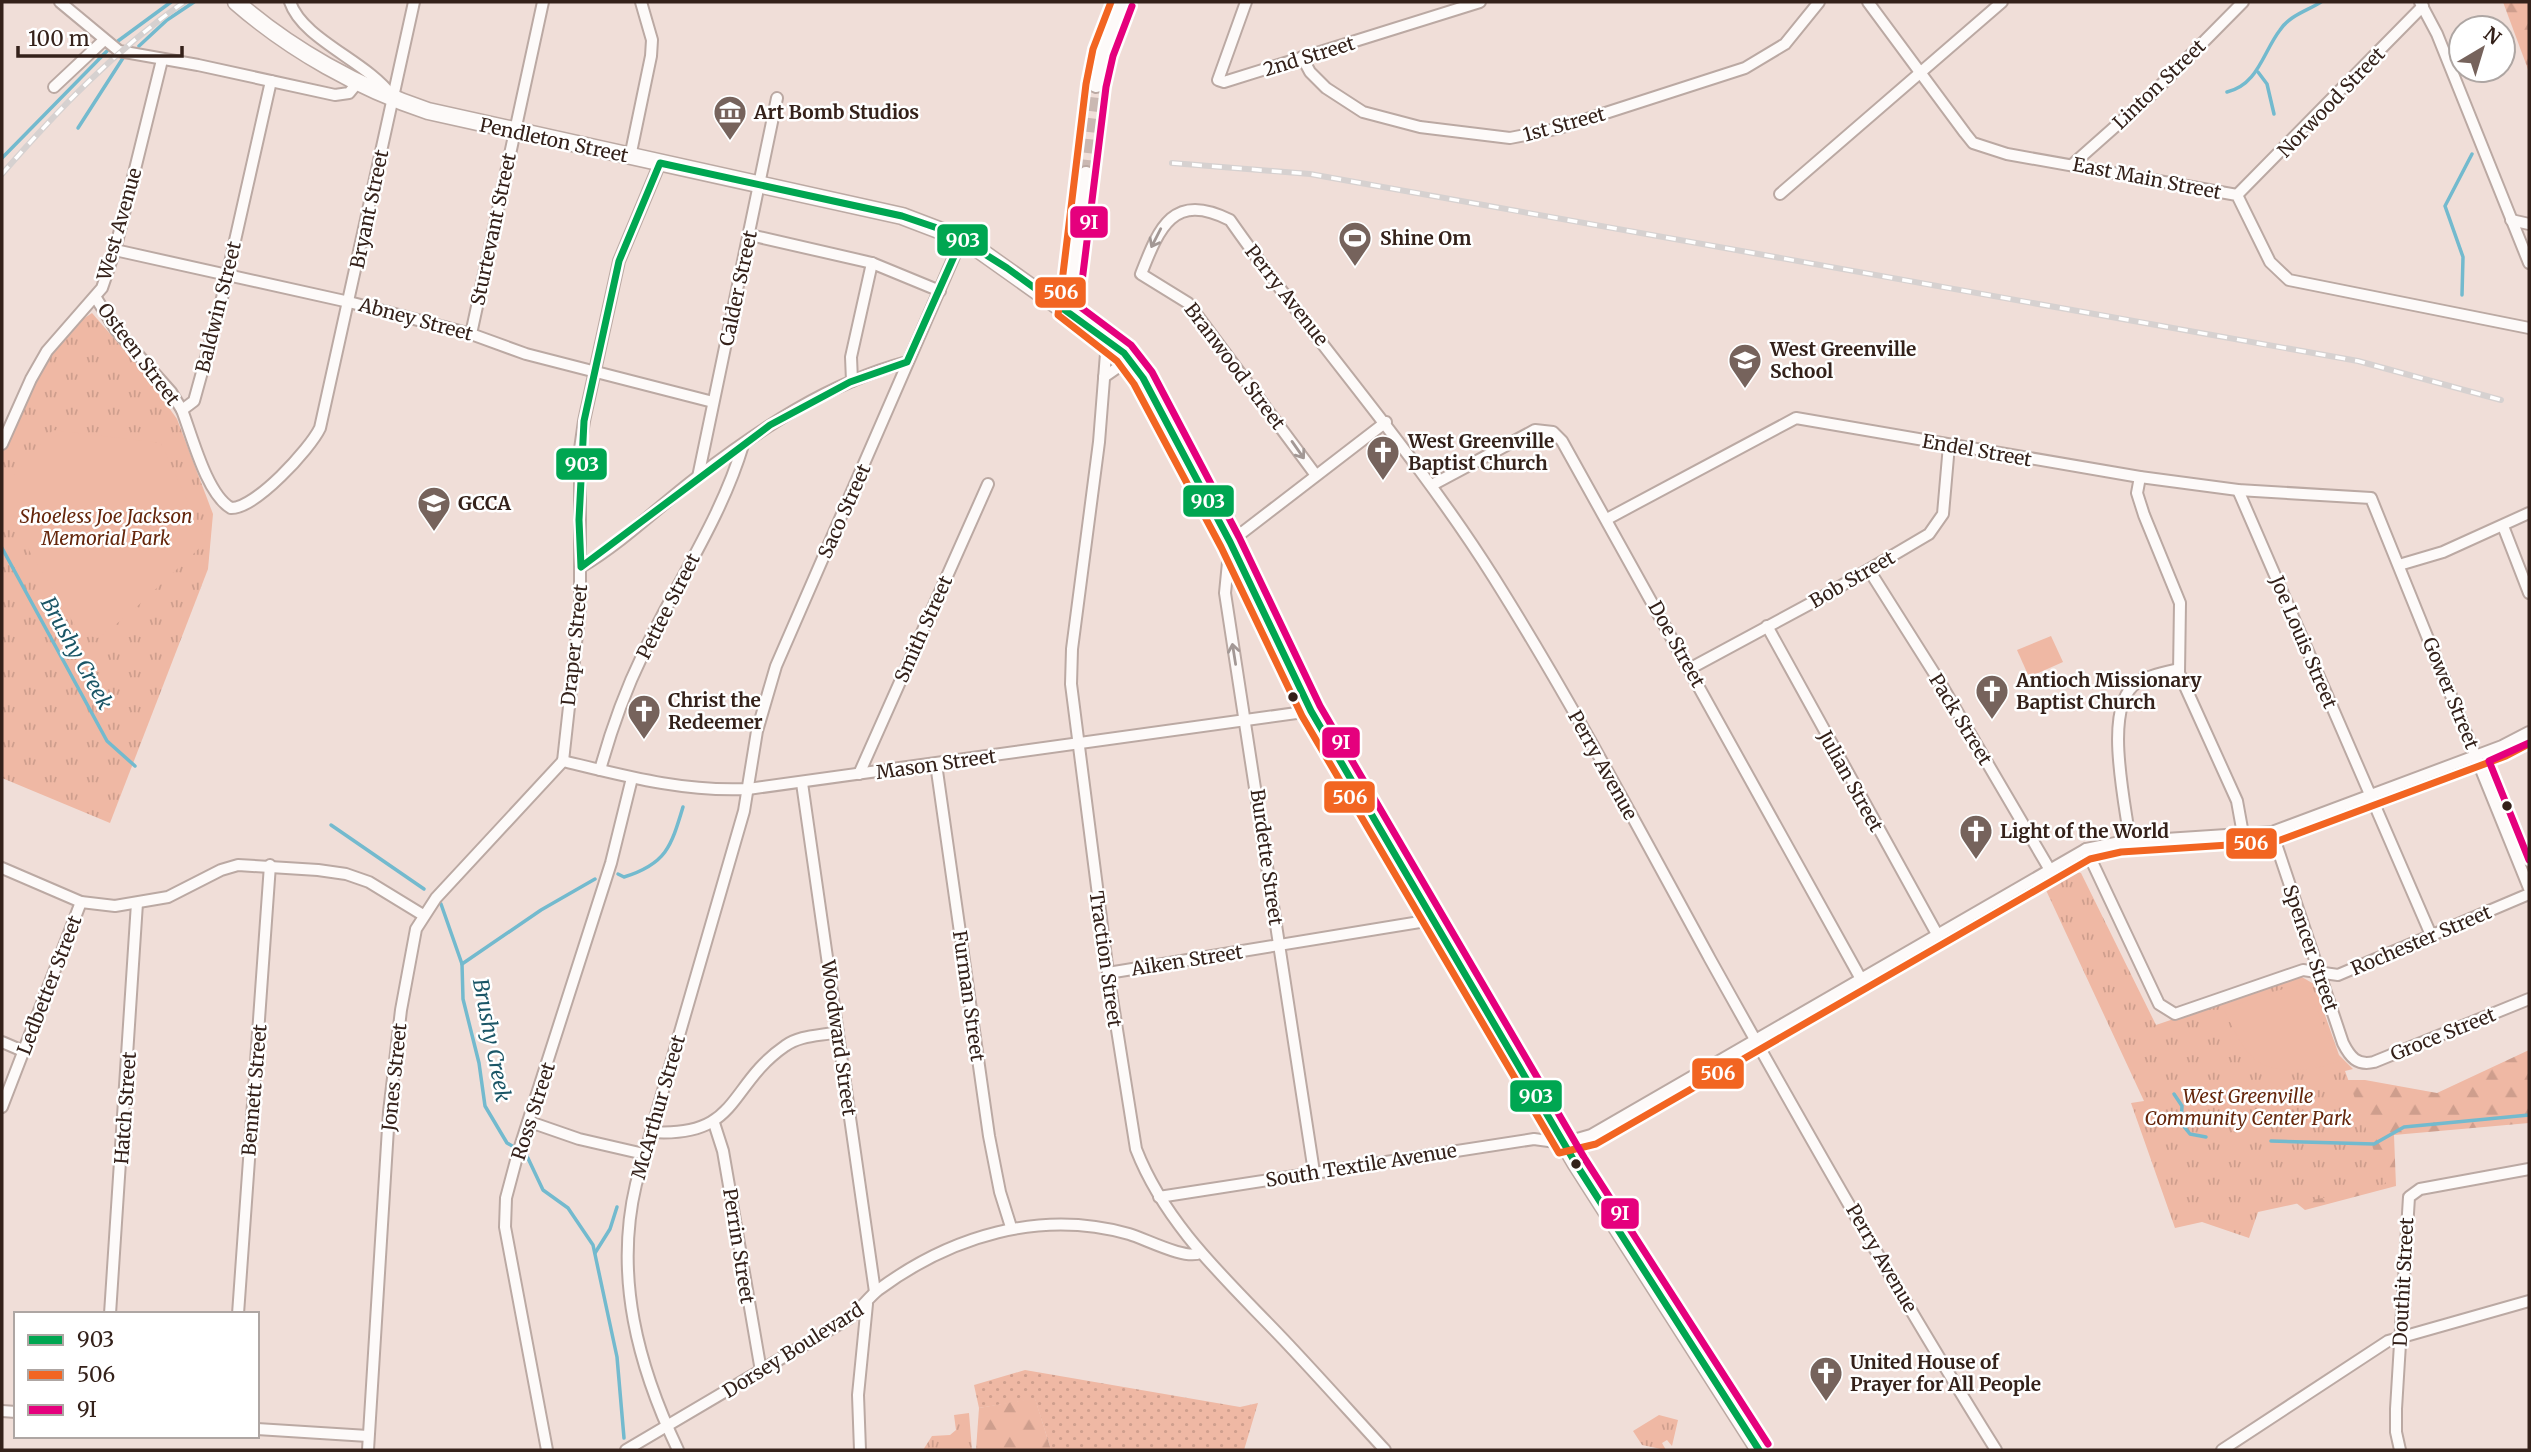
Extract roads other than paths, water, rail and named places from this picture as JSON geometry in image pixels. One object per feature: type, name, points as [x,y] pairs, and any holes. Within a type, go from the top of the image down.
[{"type":"main road","name":"Pendleton Street","points":[[237,2],[311,57],[394,99],[451,118],[902,216],[965,240],[1068,311],[1134,364],[1230,542],[1311,711],[1563,1143],[1759,1450]]},
{"type":"street","points":[[60,2],[103,41],[119,51],[198,65],[335,96],[349,93],[358,82]]},
{"type":"street","points":[[290,2],[303,23],[361,65],[394,99]]},
{"type":"street","name":"Bryant Street","points":[[182,410],[214,490],[227,506],[240,507],[277,479],[314,440],[325,408],[414,2]]},
{"type":"street","name":"Sturtevant Street","points":[[471,334],[543,2]]},
{"type":"street","points":[[630,157],[651,56],[652,40],[641,2]]},
{"type":"street","points":[[1096,85],[1103,53],[1122,2]]},
{"type":"street","name":"2nd Street","points":[[1246,2],[1218,80],[1224,82],[1480,2]]},
{"type":"street","name":"1st Street","points":[[1301,57],[1310,72],[1326,88],[1363,112],[1420,127],[1510,138],[1556,129],[1745,68],[1785,44],[1819,2]]},
{"type":"street","name":"East Main Street","points":[[1868,2],[1973,143],[2007,154],[2237,195],[2270,262],[2289,280],[2529,328]]},
{"type":"street","points":[[1780,194],[2001,2]]},
{"type":"street","name":"Linton Street","points":[[2073,164],[2153,93],[2243,2]]},
{"type":"street","points":[[2421,4],[2529,263]]},
{"type":"street","name":"Norwood Street","points":[[2237,195],[2421,4]]},
{"type":"street","points":[[54,87],[103,41]]},
{"type":"street","name":"West Avenue","points":[[2,444],[31,379],[47,351],[79,312],[96,298],[115,250],[162,60]]},
{"type":"street","name":"Baldwin Street","points":[[182,410],[194,401],[227,274],[271,81]]},
{"type":"street","name":"Calder Street","points":[[698,477],[778,98]]},
{"type":"street","name":"Draper Street","points":[[563,761],[576,647],[581,567],[580,449],[619,261],[660,163]]},
{"type":"street","points":[[1068,311],[1086,174]]},
{"type":"street","name":"Perry Avenue","points":[[1141,274],[1165,221],[1177,213],[1203,209],[1230,220],[1432,485],[1482,559],[1563,692],[1756,1039],[1950,1376],[1996,1450]]},
{"type":"street","points":[[2511,220],[2529,224]]},
{"type":"street","points":[[750,234],[872,262],[940,291]]},
{"type":"street","name":"Saco Street","points":[[748,789],[757,731],[776,666],[861,477],[907,362],[965,240]]},
{"type":"street","name":"Abney Street","points":[[115,250],[349,302],[471,334],[526,354],[713,402]]},
{"type":"street","points":[[852,382],[851,357],[872,262]]},
{"type":"street","name":"Branwood Street","points":[[1141,274],[1188,303],[1315,474]]},
{"type":"street","name":"Osteen Street","points":[[96,298],[117,330],[171,392],[182,410]]},
{"type":"street","name":"Traction Street","points":[[1107,341],[1099,442],[1072,649],[1071,684],[1108,973],[1129,1119],[1136,1149],[1159,1197],[1200,1252],[1385,1450]]},
{"type":"street","points":[[581,567],[601,555],[698,477],[796,408],[852,382],[907,362]]},
{"type":"street","points":[[1104,377],[1117,368],[1134,364]]},
{"type":"street","name":"Endel Street","points":[[1607,519],[1796,418],[2140,477],[2238,490],[2371,498]]},
{"type":"street","points":[[1230,542],[1386,422]]},
{"type":"street","name":"Doe Street","points":[[1432,485],[1522,436],[1543,429],[1553,432],[1562,441],[1861,979]]},
{"type":"street","name":"Pettee Street","points":[[600,770],[624,697],[705,536],[737,466],[743,445]]},
{"type":"street","name":"Bob Street","points":[[1690,668],[1917,542],[1938,525],[1946,500],[1949,445]]},
{"type":"street","points":[[2140,477],[2137,493],[2180,603],[2179,669],[2237,801],[2243,834]]},
{"type":"street","name":"Smith Street","points":[[859,774],[988,484]]},
{"type":"street","name":"Joe Louis Street","points":[[2238,490],[2372,793],[2431,935]]},
{"type":"street","name":"Gower Street","points":[[2371,498],[2476,756],[2524,859],[2529,888]]},
{"type":"street","points":[[2399,565],[2443,552],[2529,513]]},
{"type":"street","points":[[2503,526],[2529,593]]},
{"type":"street","name":"Burdette Street","points":[[1230,542],[1225,593],[1314,1172]]},
{"type":"street","name":"Pack Street","points":[[1868,570],[1941,684],[2050,870]]},
{"type":"street","name":"Julian Street","points":[[1767,626],[1937,934]]},
{"type":"street","points":[[2130,842],[2116,722],[2122,700],[2137,682],[2179,669]]},
{"type":"street","name":"Mason Street","points":[[563,761],[692,790],[748,789],[1311,711]]},
{"type":"street","points":[[1563,1143],[1591,1135],[2086,849],[2130,842],[2272,832],[2476,756],[2529,732]]},
{"type":"street","name":"Jones Street","points":[[368,1450],[389,1112],[410,953],[423,915],[563,761]]},
{"type":"street","name":"Furman Street","points":[[936,764],[989,1136],[1000,1192],[1011,1227]]},
{"type":"street","name":"Ross Street","points":[[547,1450],[505,1227],[506,1198],[611,863],[632,778]]},
{"type":"street","name":"Woodward Street","points":[[802,783],[875,1292]]},
{"type":"street","name":"McArthur Street","points":[[678,1450],[640,1357],[629,1297],[629,1217],[644,1154],[748,789]]},
{"type":"street","name":"Spencer Street","points":[[2272,832],[2343,1043],[2356,1061]]},
{"type":"street","name":"Rochester Street","points":[[2086,849],[2159,1004],[2167,1012],[2175,1014],[2303,970],[2338,975],[2529,894]]},
{"type":"street","points":[[2,868],[81,902],[115,906],[168,897],[230,866],[270,865],[346,874],[369,882],[423,915]]},
{"type":"street","name":"Bennett Street","points":[[238,1312],[270,865]]},
{"type":"street","name":"Ledbetter Street","points":[[2,1107],[81,902]]},
{"type":"street","name":"Hatch Street","points":[[110,1312],[137,903]]},
{"type":"street","name":"Aiken Street","points":[[1108,973],[1432,920]]},
{"type":"street","name":"Groce Street","points":[[2356,1061],[2365,1064],[2374,1062],[2529,999]]},
{"type":"street","points":[[651,1132],[681,1133],[714,1123],[786,1045],[804,1038],[838,1032]]},
{"type":"street","points":[[2,1042],[23,1051]]},
{"type":"street","points":[[530,1122],[579,1139],[644,1154]]},
{"type":"street","name":"Perrin Street","points":[[714,1123],[723,1151],[761,1371]]},
{"type":"street","name":"South Textile Avenue","points":[[1159,1197],[1534,1139],[1563,1143]]},
{"type":"street","name":"Douthit Street","points":[[2400,1450],[2396,1432],[2400,1336],[2407,1206],[2413,1191],[2529,1169]]},
{"type":"street","name":"Dorsey Boulevard","points":[[626,1450],[848,1320],[867,1304],[875,1292],[965,1242],[1011,1227],[1094,1226],[1130,1234],[1181,1253],[1194,1255],[1200,1252]]},
{"type":"street","points":[[2222,1450],[2373,1349],[2400,1336],[2529,1301]]},
{"type":"street","points":[[860,1450],[858,1395],[867,1304]]},
{"type":"street","points":[[259,1429],[368,1436]]},
{"type":"waterway","points":[[118,41],[171,2]]},
{"type":"waterway","points":[[139,46],[167,20],[194,2]]},
{"type":"waterway","points":[[2227,92],[2237,88],[2253,75],[2284,25],[2321,2]]},
{"type":"waterway","points":[[2,158],[107,51]]},
{"type":"waterway","points":[[78,128],[123,58]]},
{"type":"waterway","points":[[2258,72],[2267,84],[2274,114]]},
{"type":"waterway","points":[[2462,295],[2463,257],[2445,206],[2472,154]]},
{"type":"waterway","name":"Brushy Creek","points":[[2,548],[107,741],[135,766]]},
{"type":"waterway","points":[[618,874],[624,877],[658,860],[675,833],[683,807]]},
{"type":"waterway","name":"Brushy Creek","points":[[331,825],[424,889]]},
{"type":"waterway","points":[[462,964],[541,910],[595,879]]},
{"type":"waterway","name":"Brushy Creek","points":[[441,904],[462,964],[463,999],[479,1063],[485,1106],[507,1143],[526,1154],[543,1190],[568,1208],[593,1245],[617,1357],[624,1438]]},
{"type":"waterway","points":[[2174,1094],[2182,1106],[2181,1123],[2190,1134],[2206,1137]]},
{"type":"waterway","points":[[2271,1141],[2374,1144],[2404,1127],[2529,1115]]},
{"type":"waterway","points":[[595,1253],[610,1229],[617,1207]]},
{"type":"tunnel","points":[[1086,174],[1096,85]]},
{"type":"railway","points":[[2,174],[44,127],[110,61],[184,2]]},
{"type":"railway","points":[[1172,163],[1310,174],[2358,361],[2501,400]]},
{"type":"place","name":"Art Bomb Studios","points":[[730,142]]},
{"type":"place","name":"Shine Om","points":[[1355,268]]},
{"type":"place","name":"West Greenville School","points":[[1745,390]]},
{"type":"place","name":"West Greenville Baptist Church","points":[[1383,482]]},
{"type":"place","name":"GCCA","points":[[434,533]]},
{"type":"place","name":"Antioch Missionary Baptist Church","points":[[1992,721]]},
{"type":"place","name":"Christ the Redeemer","points":[[644,741]]},
{"type":"place","name":"Light of the World","points":[[1976,861]]},
{"type":"place","name":"United House of Prayer for All People","points":[[1826,1403]]},
{"type":"park label","name":"Shoeless Joe Jackson Memorial Park","points":[[106,527]]},
{"type":"park label","name":"West Greenville Community Center Park","points":[[2248,1107]]}]
